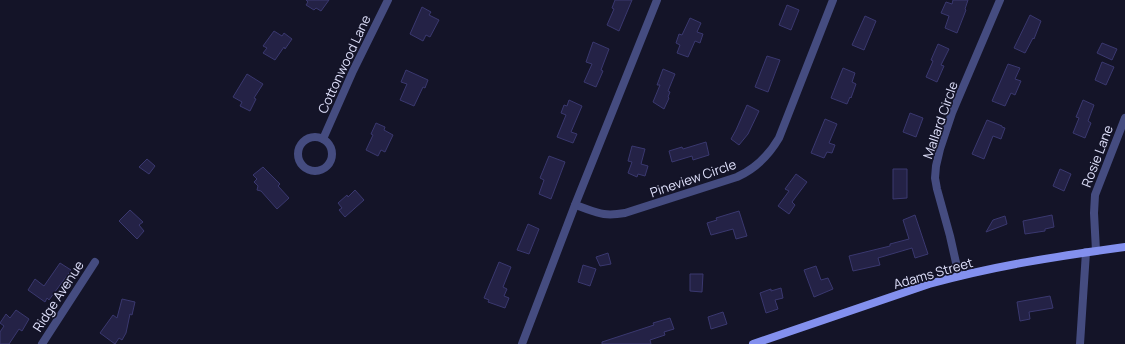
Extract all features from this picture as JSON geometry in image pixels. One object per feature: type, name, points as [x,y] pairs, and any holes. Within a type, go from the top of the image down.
[{"type":"street","name":"Cottonwood Lane","points":[[323,139],[353,71],[388,0]]},
{"type":"street","points":[[522,344],[575,205],[657,0]]},
{"type":"street","name":"Pineview Circle","points":[[575,205],[600,214],[608,215],[625,213],[746,173],[766,156],[779,138],[833,0]]},
{"type":"street","name":"Mallard Circle","points":[[959,276],[938,193],[935,169],[952,113],[1000,0]]},
{"type":"street","name":"Rosie Lane","points":[[1096,251],[1094,213],[1095,195],[1125,118]]},
{"type":"street","points":[[316,137],[323,139],[328,143],[331,149],[331,162],[321,171],[308,171],[302,167],[298,161],[297,154],[299,147],[309,138],[316,137]]},
{"type":"street","name":"Adams Street","points":[[753,344],[929,284],[959,276],[1053,257],[1125,247]]},
{"type":"street","points":[[1080,344],[1086,252]]},
{"type":"street","name":"Ridge Avenue","points":[[42,344],[95,262]]},
{"type":"building","points":[[306,0],[329,0],[321,11],[316,8],[314,10],[306,5],[308,2]]},
{"type":"building","points":[[615,0],[632,0],[619,31],[607,25],[614,9],[612,8]]},
{"type":"building","points":[[953,0],[968,0],[966,10],[957,33],[945,28],[949,16],[941,13],[946,2],[952,4]]},
{"type":"building","points":[[787,5],[799,10],[791,30],[779,25]]},
{"type":"building","points":[[422,7],[431,12],[429,15],[439,20],[430,37],[426,35],[423,41],[410,34]]},
{"type":"building","points":[[1030,15],[1041,21],[1034,39],[1033,38],[1025,53],[1014,48]]},
{"type":"building","points":[[865,16],[876,21],[864,50],[852,45]]},
{"type":"building","points":[[690,18],[701,23],[697,32],[703,34],[700,43],[695,41],[688,57],[677,53],[680,45],[676,43],[679,34],[682,35]]},
{"type":"building","points":[[274,31],[282,36],[284,33],[292,39],[275,60],[263,53],[267,48],[263,46]]},
{"type":"building","points":[[593,42],[609,49],[601,70],[603,71],[596,87],[584,82],[592,64],[586,62]]},
{"type":"building","points":[[1102,43],[1117,49],[1112,60],[1097,53]]},
{"type":"building","points":[[938,44],[949,49],[941,65],[944,66],[937,82],[926,77]]},
{"type":"building","points":[[767,56],[780,60],[768,92],[755,87]]},
{"type":"building","points":[[1102,62],[1114,67],[1106,85],[1095,80]]},
{"type":"building","points":[[1008,64],[1020,68],[1015,79],[1021,81],[1015,95],[1011,93],[1005,106],[992,101]]},
{"type":"building","points":[[843,68],[855,73],[852,82],[856,84],[847,104],[831,98]]},
{"type":"building","points":[[663,69],[675,74],[668,91],[670,92],[669,98],[664,109],[653,102],[660,85],[657,85]]},
{"type":"building","points":[[406,70],[428,80],[414,106],[400,100],[407,84],[401,82]]},
{"type":"building","points":[[247,74],[263,84],[254,98],[256,99],[250,111],[240,106],[242,102],[233,97]]},
{"type":"building","points":[[569,100],[582,106],[571,132],[577,134],[573,143],[557,137],[566,115],[561,113],[564,105],[567,106]]},
{"type":"building","points":[[1083,100],[1094,105],[1088,121],[1091,123],[1085,138],[1073,133],[1079,118],[1076,117]]},
{"type":"building","points":[[747,105],[759,111],[748,134],[739,145],[731,139]]},
{"type":"building","points":[[910,113],[923,118],[916,137],[903,132]]},
{"type":"building","points":[[825,119],[837,124],[829,143],[835,145],[832,153],[827,152],[824,158],[811,153]]},
{"type":"building","points":[[987,120],[1005,128],[1001,139],[993,136],[984,159],[972,154]]},
{"type":"building","points":[[376,123],[385,127],[384,130],[393,135],[385,152],[381,150],[378,156],[366,150],[373,135],[371,134]]},
{"type":"building","points":[[706,142],[709,155],[693,160],[692,156],[672,162],[669,151],[682,147],[683,149]]},
{"type":"building","points":[[632,146],[645,149],[641,164],[648,166],[645,176],[638,174],[637,177],[628,173],[632,162],[628,161]]},
{"type":"building","points":[[549,156],[565,162],[551,199],[539,194],[544,180],[540,178]]},
{"type":"building","points":[[147,159],[155,166],[149,174],[139,167]]},
{"type":"building","points":[[263,167],[280,184],[278,186],[289,198],[277,209],[261,191],[257,190],[258,186],[254,182],[257,179],[253,175]]},
{"type":"building","points":[[893,169],[907,169],[907,198],[893,199]]},
{"type":"building","points":[[1060,169],[1071,174],[1064,191],[1053,186]]},
{"type":"building","points":[[796,174],[807,182],[792,202],[795,205],[789,214],[778,206],[789,191],[785,189]]},
{"type":"building","points":[[355,190],[364,200],[345,217],[339,210],[342,208],[338,203],[347,195],[348,197]]},
{"type":"building","points":[[130,210],[143,222],[139,225],[144,231],[137,239],[119,221]]},
{"type":"building","points":[[739,211],[747,236],[736,239],[733,229],[711,235],[707,223],[717,220],[716,218]]},
{"type":"building","points":[[915,215],[928,254],[915,258],[912,248],[878,258],[880,265],[853,271],[849,256],[890,246],[890,244],[909,239],[903,220]]},
{"type":"building","points":[[1052,215],[1054,227],[1045,229],[1045,231],[1025,234],[1023,221]]},
{"type":"building","points":[[1005,216],[1007,224],[986,232],[993,220]]},
{"type":"building","points":[[528,224],[539,229],[529,254],[517,250]]},
{"type":"building","points":[[608,253],[611,264],[600,266],[596,257]]},
{"type":"building","points":[[499,262],[511,267],[503,287],[507,289],[504,296],[509,298],[505,308],[488,302],[489,300],[484,298]]},
{"type":"building","points":[[60,263],[71,270],[49,300],[47,298],[45,302],[28,290],[35,279],[44,286]]},
{"type":"building","points":[[583,265],[596,269],[590,286],[578,282]]},
{"type":"building","points":[[816,266],[821,280],[828,278],[833,289],[814,297],[804,270]]},
{"type":"building","points":[[690,274],[703,274],[702,292],[690,291]]},
{"type":"building","points":[[781,288],[783,298],[775,300],[778,309],[766,313],[760,293],[771,289],[771,291]]},
{"type":"building","points":[[1050,296],[1053,308],[1029,312],[1030,319],[1020,321],[1017,302]]},
{"type":"building","points":[[122,299],[135,302],[132,315],[130,314],[126,333],[122,340],[119,338],[115,344],[100,333],[113,315],[117,318]]},
{"type":"building","points":[[16,310],[29,319],[22,331],[19,329],[9,344],[0,344],[0,332],[4,326],[0,323],[6,314],[10,318]]},
{"type":"building","points":[[723,312],[727,324],[711,329],[708,317]]},
{"type":"building","points":[[670,318],[674,329],[664,332],[665,335],[650,340],[651,344],[602,344],[602,342],[654,325],[653,323]]}]
